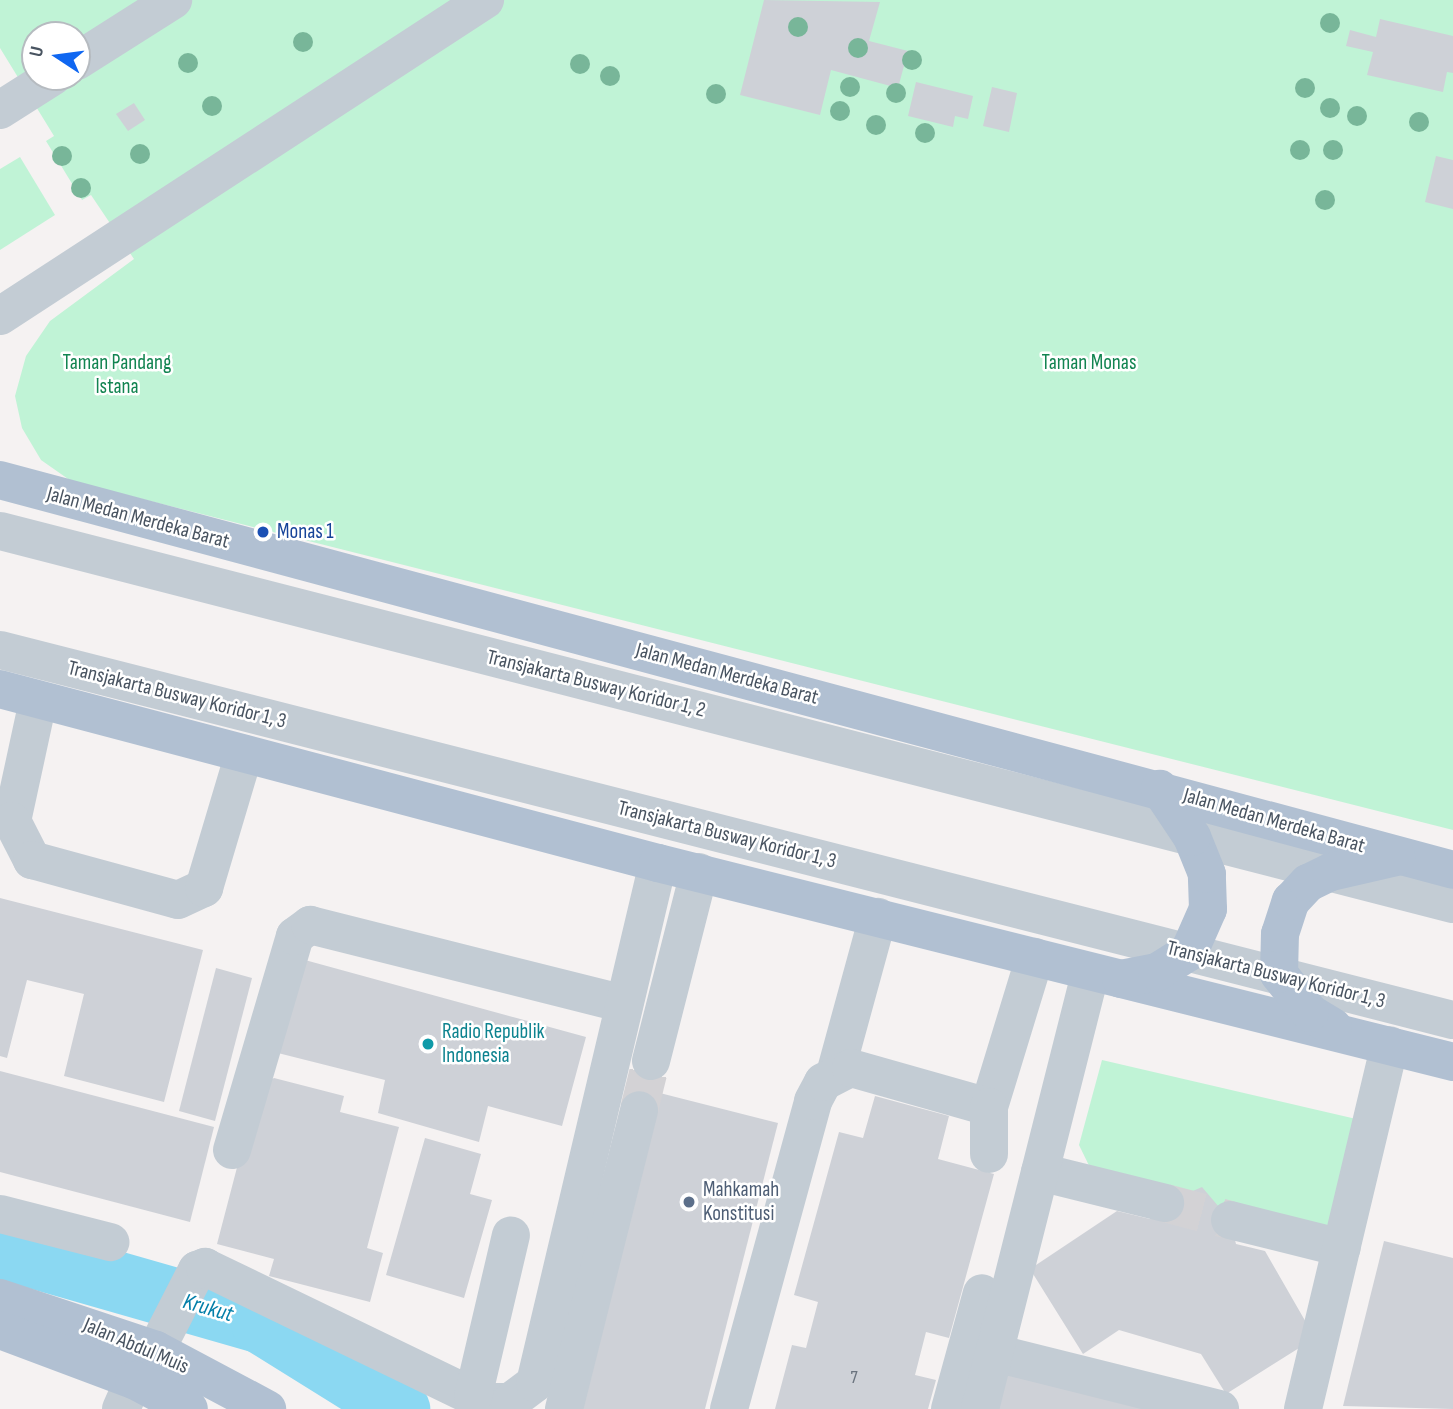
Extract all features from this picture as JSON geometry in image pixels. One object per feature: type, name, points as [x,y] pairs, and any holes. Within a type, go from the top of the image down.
[{"type":"main road","name":"Jalan Medan Merdeka Barat","points":[[0,480],[1160,789],[1453,870]]},
{"type":"main road","points":[[0,690],[658,863],[1453,1062]]},
{"type":"main road","points":[[1105,976],[1157,972],[1189,952],[1208,909],[1207,874],[1192,837],[1160,789]]},
{"type":"main road","points":[[1350,1037],[1310,1013],[1279,974],[1280,934],[1291,901],[1308,883],[1331,872],[1400,856]]},
{"type":"main road","name":"Jalan Abdul Muis","points":[[0,1298],[162,1339],[267,1409]]},
{"type":"main road","name":"Jalan Abdul Muis","points":[[0,1330],[127,1395],[189,1409]]},
{"type":"street","points":[[91,52],[173,0]]},
{"type":"street","points":[[0,316],[485,0]]},
{"type":"street","points":[[0,110],[30,91]]},
{"type":"street","name":"Transjakarta Busway Koridor 1, 2","points":[[0,531],[1453,904]]},
{"type":"street","name":"Transjakarta Busway Koridor 1, 3","points":[[0,650],[1453,1020]]},
{"type":"street","points":[[38,701],[12,821],[32,860],[177,900],[204,888],[244,754]]},
{"type":"street","points":[[162,1339],[197,1270],[213,1268],[473,1397],[510,1402],[535,1383],[658,863]]},
{"type":"street","points":[[651,1061],[699,872]]},
{"type":"street","points":[[729,1409],[813,1101],[835,1074],[878,917]]},
{"type":"street","points":[[232,1150],[295,936],[310,925],[624,1004]]},
{"type":"street","points":[[989,1154],[989,1107],[1035,957]]},
{"type":"street","points":[[981,1409],[1041,1172],[1105,976]]},
{"type":"street","points":[[1303,1409],[1390,1045]]},
{"type":"street","points":[[835,1074],[852,1068],[989,1107]]},
{"type":"street","points":[[564,1409],[639,1110]]},
{"type":"street","points":[[1041,1172],[1166,1203]]},
{"type":"street","points":[[0,1214],[110,1242]]},
{"type":"street","points":[[1230,1220],[1342,1248]]},
{"type":"street","points":[[473,1397],[511,1235]]},
{"type":"street","points":[[950,1409],[982,1293]]},
{"type":"street","points":[[995,1353],[1220,1409]]},
{"type":"green space","name":"Taman Monas","points":[[0,0],[1453,0],[1453,830],[71,481],[41,460],[22,428],[15,396],[26,356],[50,321],[134,259],[91,195],[82,200],[46,141],[54,136],[26,91],[91,91],[91,21],[21,21],[21,82],[0,48]]},
{"type":"green space","points":[[20,157],[55,215],[0,250],[0,169]]},
{"type":"green space","points":[[1102,1060],[1382,1125],[1321,1239],[1097,1182],[1079,1145]]},
{"type":"building","points":[[764,0],[880,2],[869,41],[908,51],[898,88],[831,70],[820,115],[740,95]]},
{"type":"building","points":[[1380,19],[1453,36],[1453,73],[1447,72],[1443,92],[1367,75],[1373,52],[1346,46],[1350,30],[1376,37]]},
{"type":"building","points":[[916,82],[973,96],[968,119],[955,116],[953,127],[908,116]]},
{"type":"building","points":[[992,87],[1017,93],[1009,132],[983,126]]},
{"type":"building","points":[[134,103],[145,120],[128,131],[116,114]]},
{"type":"building","points":[[1436,156],[1453,160],[1453,209],[1425,202]]},
{"type":"building","points":[[0,898],[203,950],[164,1102],[64,1076],[84,994],[27,980],[7,1058],[0,1056]]},
{"type":"building","name":"Radio Republik Indonesia","points":[[294,957],[586,1037],[562,1126],[488,1106],[479,1142],[378,1113],[385,1080],[270,1051]]},
{"type":"building","points":[[216,968],[252,978],[215,1121],[179,1111]]},
{"type":"building","points":[[0,1071],[214,1127],[190,1222],[0,1172]]},
{"type":"building","points":[[274,1078],[344,1096],[340,1112],[399,1127],[367,1248],[383,1253],[370,1302],[269,1276],[274,1259],[217,1244],[258,1087]]},
{"type":"building","name":"Mahkamah Konstitusi","points":[[648,1090],[778,1123],[705,1409],[567,1409]]},
{"type":"building","points":[[875,1096],[949,1116],[938,1159],[994,1174],[949,1338],[926,1332],[915,1375],[936,1380],[928,1409],[775,1409],[792,1345],[806,1348],[818,1302],[794,1295],[839,1132],[863,1138]]},
{"type":"building","points":[[425,1138],[481,1154],[470,1194],[492,1200],[464,1298],[386,1275]]},
{"type":"building","points":[[1202,1187],[1230,1220],[1236,1244],[1265,1251],[1315,1338],[1226,1394],[1201,1354],[1119,1330],[1083,1354],[1030,1269],[1117,1211],[1150,1219],[1165,1203]]},
{"type":"building","points":[[1384,1241],[1453,1258],[1453,1409],[1343,1406]]},
{"type":"building","points":[[995,1369],[1163,1409],[984,1409]]},
{"type":"waterway","name":"Krukut","points":[[0,1248],[261,1323],[399,1409]]},
{"type":"tunnel","points":[[639,1110],[651,1061]]},
{"type":"tunnel","points":[[1165,1203],[1230,1220]]},
{"type":"place","name":"Monas 1","points":[[263,532]]},
{"type":"place","name":"Radio Republik Indonesia","points":[[428,1044]]},
{"type":"place","name":"Mahkamah Konstitusi","points":[[689,1202]]},
{"type":"park label","name":"Taman Pandang Istana","points":[[117,375]]}]
